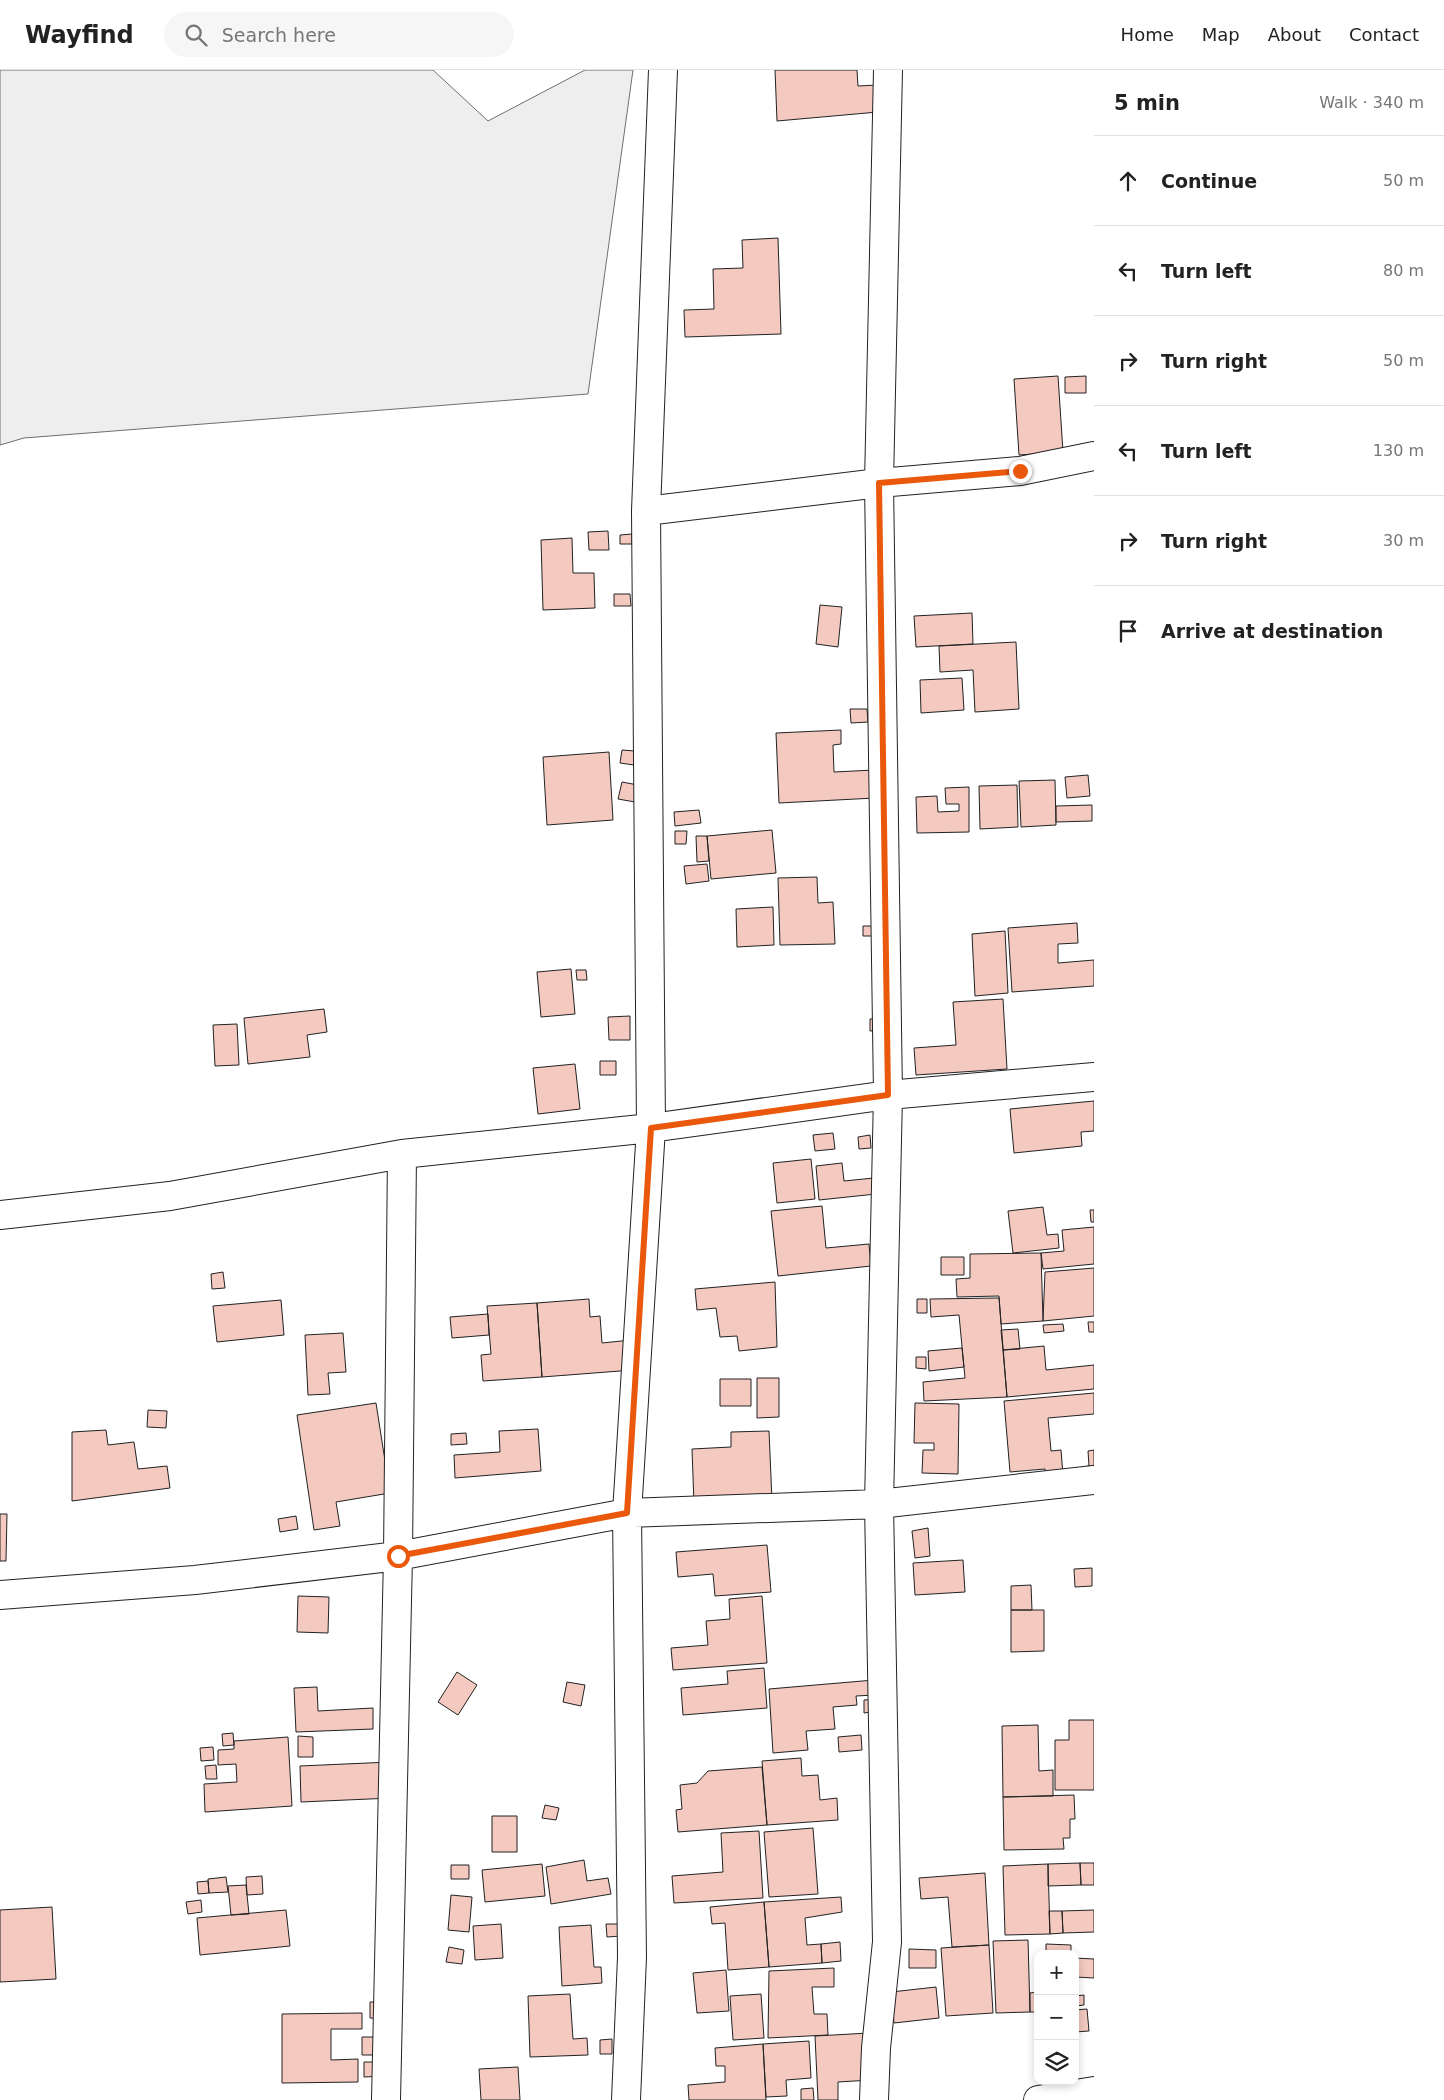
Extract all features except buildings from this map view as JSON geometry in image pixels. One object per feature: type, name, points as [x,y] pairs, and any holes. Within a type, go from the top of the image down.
[{"type":"street","points":[[626,2100],[632,1957],[627,1513],[651,1128],[646,512],[663,70]]},
{"type":"street","points":[[874,2100],[876,2048],[887,1942],[879,1504],[888,1095],[879,483],[888,70]]},
{"type":"street","points":[[646,512],[879,483],[1020,471],[1094,456]]},
{"type":"street","points":[[0,1215],[170,1196],[402,1154],[651,1128],[888,1095],[1094,1077]]},
{"type":"street","points":[[386,2100],[398,1556],[402,1154]]},
{"type":"street","points":[[0,1595],[195,1580],[398,1556],[627,1513],[879,1504],[1094,1480]]},
{"type":"street","points":[[1038,2100],[1094,2091]]},
{"type":"shaded area","points":[[0,70],[433,70],[488,121],[585,70],[633,70],[588,394],[24,438],[0,445]]},
{"type":"route","points":[[398,1556],[627,1513],[651,1128],[888,1095],[879,483],[1020,471]]}]
